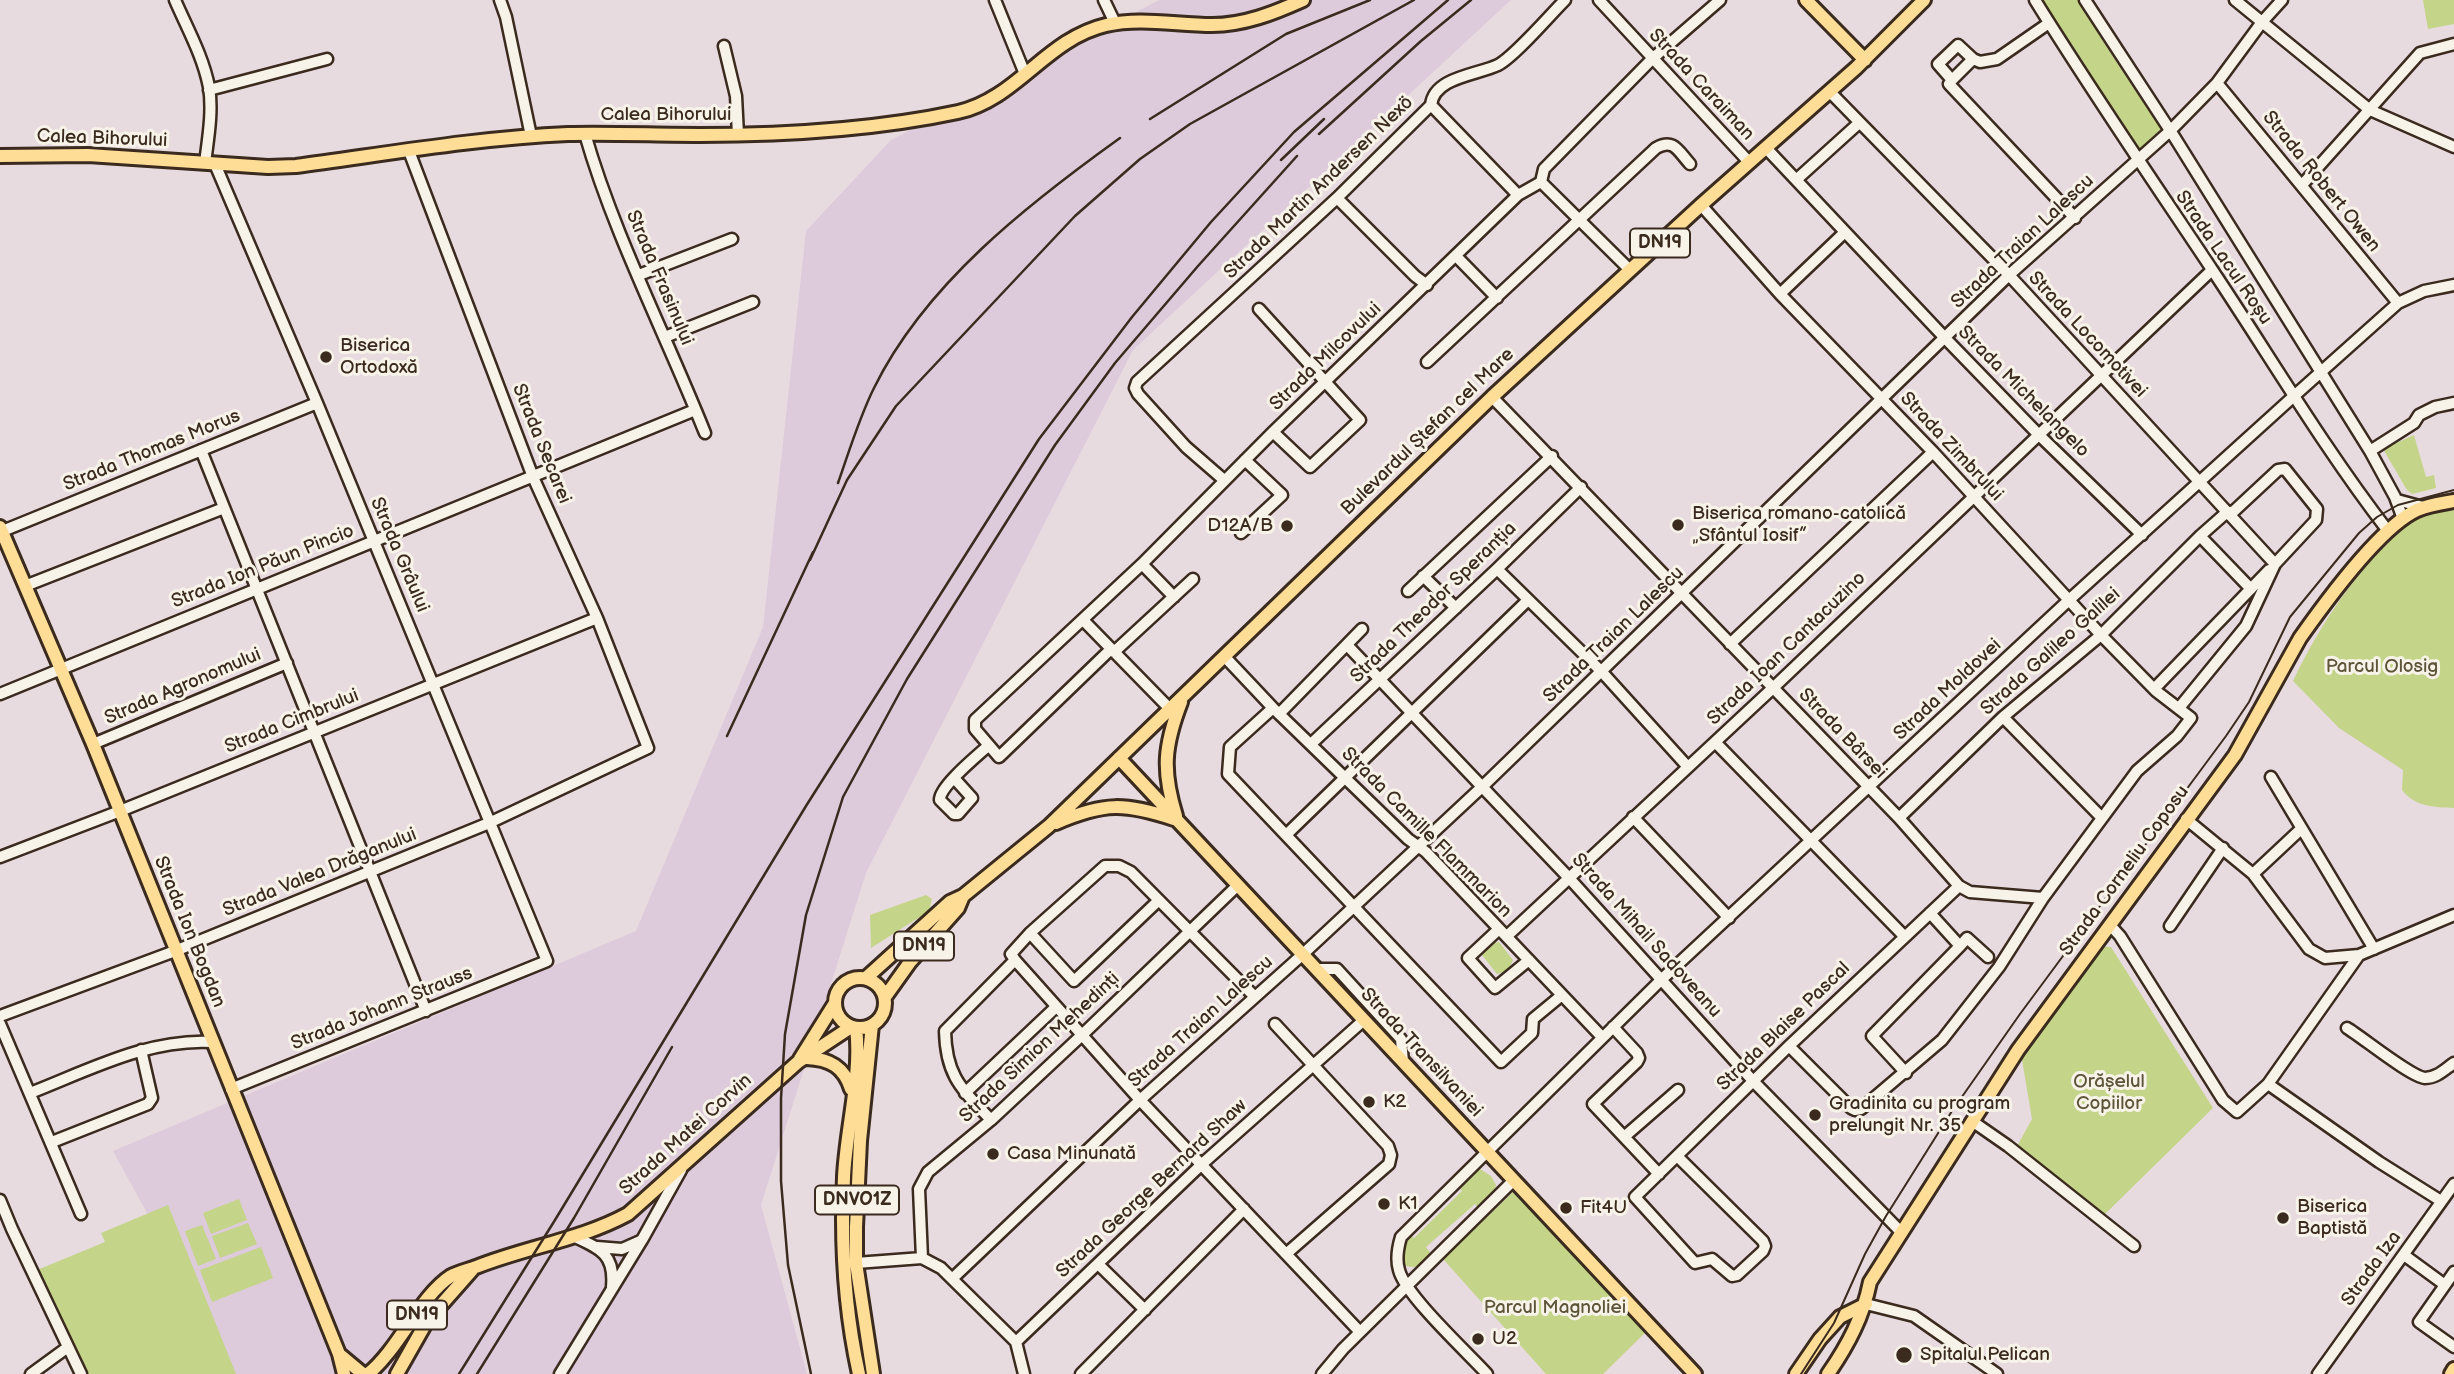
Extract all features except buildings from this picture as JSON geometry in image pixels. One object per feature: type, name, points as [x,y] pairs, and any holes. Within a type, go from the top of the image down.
[{"type":"main road","name":"Calea Bihorului","points":[[0,156],[88,155],[268,167],[296,166],[531,136],[807,133],[959,111],[982,104],[1001,93],[1059,45],[1093,29],[1115,23],[1215,25],[1262,17],[1303,0]]},
{"type":"main road","points":[[1806,0],[1865,61]]},
{"type":"main road","name":"Bulevardul Ștefan cel Mare","points":[[866,978],[950,902],[963,896],[1049,826],[1492,397],[1701,205],[1865,61],[1924,0]]},
{"type":"main road","name":"Strada Corneliu Coposu","points":[[1828,1374],[1853,1334],[1866,1304],[1870,1282],[1901,1231],[2018,1050],[2235,755],[2300,638],[2324,604],[2388,531],[2403,519],[2423,508],[2454,501]]},
{"type":"main road","name":"Strada Ion Bogdan","points":[[1,530],[93,744],[338,1353],[344,1374]]},
{"type":"main road","points":[[1177,820],[1167,789],[1166,761],[1173,722],[1183,696]]},
{"type":"main road","name":"Strada Transilvaniei","points":[[1119,758],[1695,1374]]},
{"type":"main road","points":[[1049,826],[1091,810],[1127,806],[1177,820]]},
{"type":"main road","name":"Bulevardul Ștefan cel Mare","points":[[886,997],[910,962],[958,908],[963,896]]},
{"type":"main road","name":"DN19","points":[[854,978],[866,978],[877,983],[886,997],[884,1013],[872,1026],[853,1028],[803,1060],[835,1003],[840,987],[854,978]]},
{"type":"main road","points":[[835,1003],[837,1014],[853,1028]]},
{"type":"main road","name":"DNVO1Z","points":[[872,1026],[859,1154],[856,1263],[873,1374]]},
{"type":"main road","name":"DNVO1Z","points":[[853,1028],[858,1042],[844,1176],[843,1214],[845,1267],[859,1374]]},
{"type":"main road","points":[[803,1060],[822,1059],[836,1065],[845,1074],[852,1093]]},
{"type":"main road","name":"Strada Matei Corvin","points":[[365,1374],[384,1358],[443,1282],[494,1259],[575,1237],[606,1226],[628,1214],[803,1060]]},
{"type":"main road","name":"Strada Matei Corvin","points":[[397,1374],[427,1321],[475,1267]]},
{"type":"main road","points":[[1796,1374],[1820,1339],[1840,1317],[1866,1304]]},
{"type":"main road","name":"Strada Ion Bogdan","points":[[338,1353],[365,1374]]},
{"type":"main road","points":[[2451,1374],[2454,1369]]},
{"type":"street","points":[[175,0],[203,64],[209,90],[210,163]]},
{"type":"street","points":[[500,0],[531,136]]},
{"type":"street","points":[[995,0],[1025,74]]},
{"type":"street","points":[[1104,0],[1115,23]]},
{"type":"street","name":"Strada Martin Andersen Nexö","points":[[1224,480],[1186,447],[1138,394],[1135,388],[1137,382],[1337,198],[1431,105],[1432,98],[1440,87],[1502,63],[1565,0]]},
{"type":"street","name":"Strada Caraiman","points":[[1599,0],[1749,162]]},
{"type":"street","points":[[1630,270],[1541,182],[1544,169],[1652,60],[1720,0]]},
{"type":"street","name":"Strada Lacul Roșu","points":[[2035,0],[2294,396],[2369,508],[2388,531]]},
{"type":"street","name":"Strada Lacul Roșu","points":[[2085,0],[2370,451],[2397,500],[2403,519]]},
{"type":"street","points":[[2235,0],[2370,110],[2454,147]]},
{"type":"street","name":"Strada Traian Lalescu","points":[[953,1278],[1140,1100],[1302,955],[1483,786],[2009,275],[2170,131],[2217,83],[2262,22],[2282,0]]},
{"type":"street","points":[[1952,80],[1938,64],[1958,45],[1973,60],[1980,62],[1997,59],[2049,23]]},
{"type":"street","points":[[2302,185],[2420,53],[2454,44]]},
{"type":"street","points":[[724,46],[736,96],[738,135]]},
{"type":"street","points":[[209,90],[327,59]]},
{"type":"street","points":[[1973,60],[1949,84],[2075,218]]},
{"type":"street","name":"Strada Robert Owen","points":[[2217,83],[2398,303]]},
{"type":"street","name":"Strada Locomotivei","points":[[1830,92],[2009,275],[2200,483]]},
{"type":"street","points":[[1431,105],[1518,195]]},
{"type":"street","points":[[1797,180],[1859,122]]},
{"type":"street","name":"Strada Frasinului","points":[[585,134],[594,166],[705,433]]},
{"type":"street","points":[[1427,362],[1656,148],[1666,143],[1672,144],[1690,164]]},
{"type":"street","name":"Strada Michelangelo","points":[[1766,148],[2039,435],[2143,536]]},
{"type":"street","name":"Strada Secarei","points":[[409,151],[533,477],[597,618],[648,748]]},
{"type":"street","name":"Strada Grâului","points":[[210,163],[317,403],[547,961]]},
{"type":"street","name":"Strada Milcovului","points":[[988,746],[975,730],[975,720],[1142,564],[1224,480],[1518,195],[1541,182]]},
{"type":"street","points":[[1337,198],[1427,285]]},
{"type":"street","name":"Strada Zimbrului","points":[[1701,205],[1780,294],[1933,452],[2101,635],[2154,689],[2179,708]]},
{"type":"street","points":[[1780,294],[1845,232]]},
{"type":"street","points":[[639,275],[732,239]]},
{"type":"street","points":[[1456,256],[1497,298]]},
{"type":"street","name":"Strada Ioan Cantacuzino","points":[[1529,960],[1495,988],[1468,958],[1570,879],[2213,270]]},
{"type":"street","name":"Strada Moldovei","points":[[1406,1287],[1398,1268],[1398,1246],[1401,1237],[1662,979],[2069,600],[2398,303],[2424,291],[2454,285]]},
{"type":"street","points":[[665,337],[753,302]]},
{"type":"street","points":[[1259,309],[1360,420],[1310,467],[1273,432]]},
{"type":"street","name":"Strada Bârsei","points":[[1492,397],[1774,687],[1899,818],[1959,886]]},
{"type":"street","name":"Strada Thomas Morus","points":[[1,530],[317,403]]},
{"type":"street","points":[[2370,451],[2414,423],[2419,415],[2435,407],[2454,403]]},
{"type":"street","name":"Strada Ion Păun Pincio","points":[[0,694],[695,410]]},
{"type":"street","points":[[201,450],[426,1011]]},
{"type":"street","points":[[1730,644],[1933,452]]},
{"type":"street","points":[[1408,591],[1552,456]]},
{"type":"street","points":[[1241,533],[1282,495],[1245,460]]},
{"type":"street","name":"Strada Galileo Galilei","points":[[1899,818],[2003,717],[2101,635],[2200,536],[2282,468],[2317,509],[2316,520],[2275,564]]},
{"type":"street","points":[[2200,483],[2275,564]]},
{"type":"street","name":"Strada Theodor Speranția","points":[[1311,744],[1581,487]]},
{"type":"street","points":[[2397,500],[2423,508]]},
{"type":"street","points":[[25,586],[224,508]]},
{"type":"street","points":[[2200,536],[2250,589]]},
{"type":"street","points":[[1142,564],[1174,597]]},
{"type":"street","points":[[2154,689],[2275,564]]},
{"type":"street","points":[[1789,1046],[1855,1111],[1906,1073],[1941,1040],[1999,967],[2043,898],[2137,771],[2177,736],[2191,718],[2179,708],[2246,626],[2275,564]]},
{"type":"street","points":[[1497,569],[1602,672],[1688,767]]},
{"type":"street","points":[[1423,576],[1456,608]]},
{"type":"street","points":[[954,778],[988,746],[999,757],[1193,579]]},
{"type":"street","points":[[1286,835],[1528,600]]},
{"type":"street","name":"Strada Cimbrului","points":[[0,857],[597,618]]},
{"type":"street","points":[[1083,620],[1170,709]]},
{"type":"street","points":[[1362,629],[1276,711],[1230,747],[1228,774],[1502,1062],[1532,1033],[1533,1020],[1562,995]]},
{"type":"street","name":"Strada Mihail Sadoveanu","points":[[1347,645],[1570,879],[1754,1082],[1901,1231]]},
{"type":"street","name":"Strada Camille Flammarion","points":[[1224,656],[1345,778],[1426,852],[1602,1037]]},
{"type":"street","name":"Strada Agronomului","points":[[93,744],[287,663]]},
{"type":"street","points":[[2003,717],[2102,818]]},
{"type":"street","points":[[1715,742],[1904,936]]},
{"type":"street","name":"Strada Valea Drăganului","points":[[0,1016],[175,951],[489,823],[648,748]]},
{"type":"street","points":[[2271,777],[2374,949]]},
{"type":"street","points":[[1633,817],[1729,918]]},
{"type":"street","points":[[2186,819],[2253,874],[2309,949],[2325,958],[2359,955],[2454,915]]},
{"type":"street","points":[[2253,874],[2301,829]]},
{"type":"street","points":[[2170,926],[2223,848]]},
{"type":"street","points":[[1255,997],[1131,872],[1119,866],[1105,866],[1030,933],[1011,954],[1140,1100],[1360,1332]]},
{"type":"street","name":"Strada Simion Mehedinți","points":[[922,1258],[919,1189],[928,1172],[1082,1035],[1237,886]]},
{"type":"street","points":[[1959,886],[1970,892],[2043,898]]},
{"type":"street","name":"Strada Blaise Pascal","points":[[1677,1156],[1763,1241],[1763,1251],[1737,1275],[1732,1276],[1712,1259],[1695,1263],[1634,1199],[1636,1195],[1959,886]]},
{"type":"street","points":[[1030,933],[1074,981],[1158,901]]},
{"type":"street","points":[[1930,912],[1960,946]]},
{"type":"street","points":[[2110,925],[2223,1100],[2238,1112],[2268,1084],[2359,955]]},
{"type":"street","points":[[1906,1073],[1872,1036],[1967,938],[1988,957]]},
{"type":"street","points":[[990,1119],[965,1093],[951,1072],[945,1031],[1015,960]]},
{"type":"street","name":"Strada Johann Strauss","points":[[231,1089],[547,961]]},
{"type":"street","points":[[1316,969],[1337,970],[1401,1039],[1403,1062]]},
{"type":"street","points":[[965,1093],[1056,1007]]},
{"type":"street","name":"Strada George Bernard Shaw","points":[[1016,1342],[1202,1164],[1364,1020]]},
{"type":"street","points":[[0,1024],[81,1214]]},
{"type":"street","points":[[1275,1024],[1388,1146],[1391,1155],[1389,1164],[1286,1254]]},
{"type":"street","points":[[1613,1027],[1639,1058],[1593,1104],[1659,1174]]},
{"type":"street","points":[[2347,1028],[2424,1078],[2437,1075],[2454,1063]]},
{"type":"street","points":[[30,1093],[141,1050],[167,1043],[213,1042]]},
{"type":"street","points":[[52,1142],[148,1104],[152,1098],[141,1050]]},
{"type":"street","points":[[2268,1084],[2379,1161],[2447,1199]]},
{"type":"street","points":[[1624,1137],[1678,1090]]},
{"type":"street","points":[[1972,1121],[2008,1146],[2134,1246]]},
{"type":"street","points":[[560,1374],[642,1240],[683,1166]]},
{"type":"street","points":[[1322,1374],[1360,1332],[1514,1180]]},
{"type":"street","name":"Strada Iza","points":[[2318,1374],[2447,1199],[2454,1184]]},
{"type":"street","points":[[0,1200],[81,1374]]},
{"type":"street","points":[[1081,1374],[1244,1209]]},
{"type":"street","points":[[575,1237],[597,1247],[622,1249],[642,1240]]},
{"type":"street","points":[[597,1247],[609,1260],[613,1277],[612,1288]]},
{"type":"street","points":[[2404,1255],[2445,1285]]},
{"type":"street","points":[[856,1263],[922,1258],[953,1278],[1016,1342],[1024,1374]]},
{"type":"street","points":[[1098,1264],[1145,1310]]},
{"type":"street","points":[[2454,1272],[2419,1322],[2454,1348]]},
{"type":"street","points":[[1406,1287],[1487,1374]]},
{"type":"street","points":[[1866,1304],[1914,1316],[1997,1374]]},
{"type":"street","points":[[31,1374],[68,1347]]},
{"type":"shaded area","points":[[1159,0],[1511,0],[1133,350],[866,873],[761,1205],[807,1374],[235,1374],[113,1151],[636,931],[763,627],[806,231],[891,140]]},
{"type":"green space","points":[[2035,0],[2086,0],[2170,131],[2138,161]]},
{"type":"green space","points":[[2423,0],[2454,0],[2454,24],[2428,29]]},
{"type":"green space","points":[[2414,435],[2426,477],[2434,475],[2436,488],[2412,494],[2383,449]]},
{"type":"green space","name":"Parcul Olosig","points":[[2454,510],[2454,808],[2425,805],[2407,796],[2402,790],[2403,770],[2339,728],[2293,681],[2335,608],[2359,575],[2388,543],[2422,516]]},
{"type":"green space","points":[[926,895],[932,899],[929,911],[871,948],[870,915]]},
{"type":"green space","points":[[1499,942],[1513,960],[1508,971],[1497,974],[1482,955],[1487,945]]},
{"type":"green space","name":"Orășelul Copiilor","points":[[2097,946],[2111,947],[2213,1108],[2101,1218],[2015,1150],[2032,1119],[2021,1054]]},
{"type":"green space","points":[[1480,1169],[1491,1176],[1496,1185],[1493,1197],[1481,1210],[1475,1204],[1426,1247],[1432,1255],[1423,1263],[1417,1267],[1405,1265],[1401,1253],[1408,1233],[1414,1238],[1462,1191],[1457,1185]]},
{"type":"green space","name":"Parcul Magnoliei","points":[[1515,1190],[1646,1332],[1603,1374],[1546,1374],[1443,1259]]},
{"type":"green space","points":[[239,1199],[247,1220],[211,1234],[203,1213]]},
{"type":"green space","points":[[168,1205],[236,1374],[87,1374],[37,1270],[105,1242],[101,1233]]},
{"type":"green space","points":[[248,1223],[257,1244],[220,1258],[212,1236]]},
{"type":"green space","points":[[202,1225],[216,1259],[198,1266],[185,1231]]},
{"type":"green space","points":[[261,1247],[273,1278],[212,1302],[200,1270]]},
{"type":"tram line","points":[[1801,1374],[1834,1323],[1865,1254],[1886,1216],[1952,1111],[2020,1014],[2226,736],[2249,702],[2290,617],[2359,533],[2377,517],[2398,505],[2454,490]]},
{"type":"railway","points":[[1150,119],[1286,34],[1370,0]]},
{"type":"railway","points":[[810,560],[847,480],[896,406],[1075,216],[1140,159],[1190,124],[1414,0]]},
{"type":"railway","points":[[459,1374],[806,806],[1039,439],[1132,317],[1211,222],[1294,132],[1448,0]]},
{"type":"railway","points":[[1319,134],[1421,41],[1471,0]]},
{"type":"railway","points":[[1281,160],[1324,119]]},
{"type":"railway","points":[[838,483],[874,388],[895,350],[921,314],[950,281],[1015,219],[1120,138]]},
{"type":"railway","points":[[811,1374],[788,1265],[781,1181],[781,1098],[785,1034],[806,915],[843,797],[907,679],[1055,445],[1115,363],[1297,156]]},
{"type":"railway","points":[[727,736],[813,552]]},
{"type":"railway","points":[[477,1374],[574,1218],[672,1047]]},
{"type":"place","name":"Biserica Ortodoxă","points":[[326,357]]},
{"type":"place","name":"Biserica romano-catolică „Sfântul Iosif”","points":[[1678,525]]},
{"type":"place","name":"D12A/B","points":[[1287,526]]},
{"type":"place","name":"K2","points":[[1369,1102]]},
{"type":"place","name":"Gradinita cu program prelungit Nr. 35","points":[[1815,1115]]},
{"type":"place","name":"Casa Minunată","points":[[993,1154]]},
{"type":"place","name":"K1","points":[[1384,1204]]},
{"type":"place","name":"Fit4U","points":[[1566,1208]]},
{"type":"place","name":"Biserica Baptistă","points":[[2283,1218]]},
{"type":"place","name":"U2","points":[[1478,1339]]},
{"type":"place","name":"Spitalul Pelican","points":[[1904,1355]]}]
